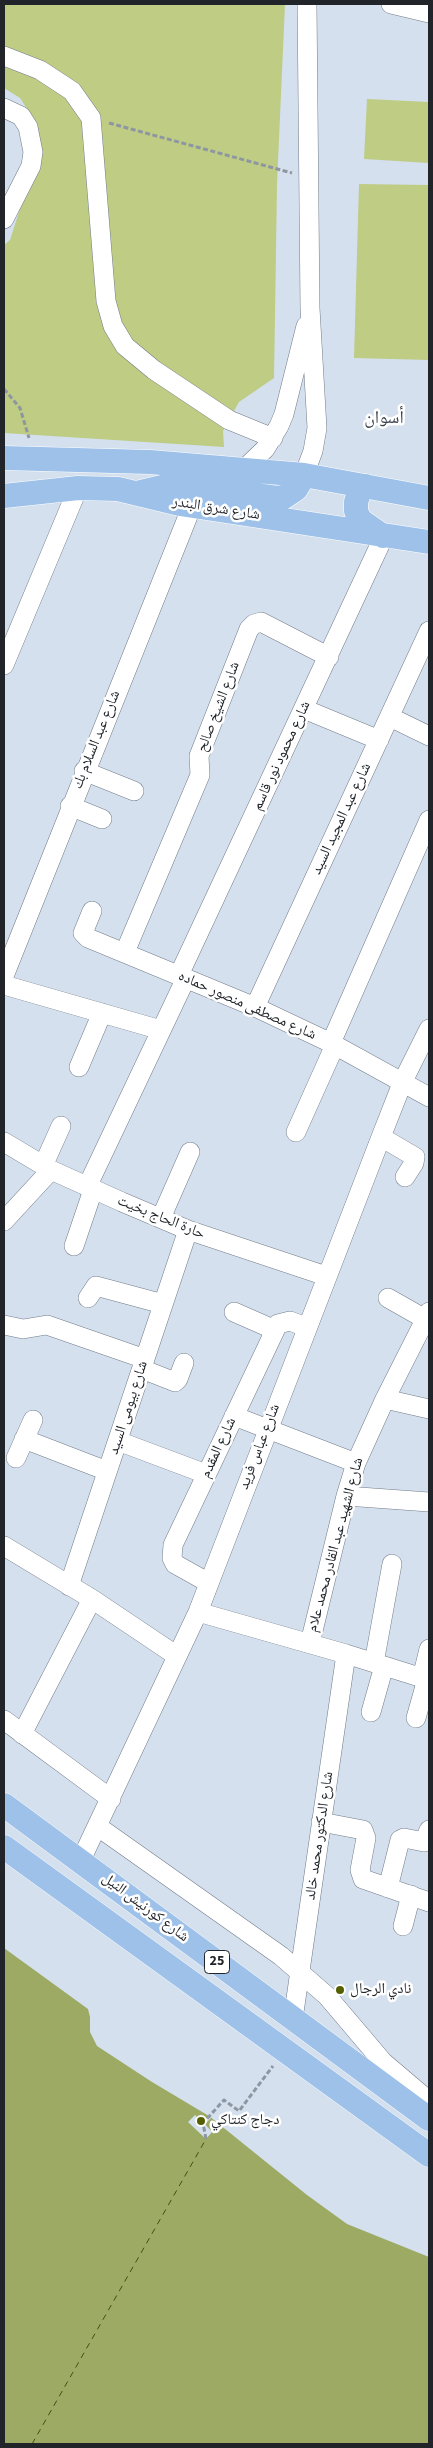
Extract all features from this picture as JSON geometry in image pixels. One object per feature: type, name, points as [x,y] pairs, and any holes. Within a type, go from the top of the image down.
[{"type":"main road","points":[[4,458],[31,457],[150,462],[304,475],[429,498]]},
{"type":"main road","points":[[4,472],[39,469],[63,458]]},
{"type":"main road","points":[[137,492],[175,484],[277,498],[296,488],[304,475]]},
{"type":"main road","points":[[366,486],[359,493],[356,511],[360,520],[384,536]]},
{"type":"main road","name":"شارع شرق البندر","points":[[4,496],[98,487],[137,492],[192,506],[429,542]]},
{"type":"main road","name":"شارع كورنيش النيل","points":[[4,1805],[81,1860],[429,2119]]},
{"type":"main road","name":"25","points":[[4,1847],[429,2155]]},
{"type":"street","points":[[304,475],[313,451],[317,428],[310,308],[307,4]]},
{"type":"street","points":[[391,4],[429,13]]},
{"type":"street","points":[[4,56],[40,70],[72,91],[91,118],[106,301],[113,326],[126,346],[154,370],[229,420],[273,438]]},
{"type":"street","points":[[4,108],[21,116],[28,127],[33,152],[31,166],[4,219]]},
{"type":"street","points":[[242,471],[256,459],[273,438],[284,414],[310,308]]},
{"type":"street","points":[[4,665],[78,488]]},
{"type":"street","name":"شارع عبد السلام بك","points":[[4,976],[84,771],[192,506]]},
{"type":"street","name":"شارع محمود نور قاسم","points":[[74,1246],[90,1188],[161,1030],[182,977],[384,536]]},
{"type":"street","name":"شارع الشيخ صالح","points":[[125,952],[200,775],[199,756],[250,629],[254,624],[261,622],[329,657]]},
{"type":"street","name":"شارع عبد المجيد السيد","points":[[255,1007],[429,631]]},
{"type":"street","points":[[304,708],[379,740]]},
{"type":"street","points":[[390,717],[429,736]]},
{"type":"street","points":[[84,771],[134,791]]},
{"type":"street","points":[[70,806],[102,819]]},
{"type":"street","points":[[296,1132],[429,820]]},
{"type":"street","name":"شارع مصطفى منصور حماده","points":[[92,911],[84,930],[85,936],[255,1007],[333,1044],[429,1096]]},
{"type":"street","points":[[4,985],[161,1030]]},
{"type":"street","points":[[78,1068],[102,1013]]},
{"type":"street","name":"شارع عباس فريد","points":[[81,1860],[198,1612],[306,1327],[381,1137],[403,1082],[429,1029]]},
{"type":"street","points":[[5,1219],[47,1168],[61,1126]]},
{"type":"street","points":[[381,1137],[415,1157],[414,1163],[406,1177]]},
{"type":"street","name":"حارة الحاج بخيت","points":[[4,1142],[47,1168],[188,1230],[326,1276]]},
{"type":"street","points":[[161,1218],[190,1152]]},
{"type":"street","name":"شارع بيومى السيد","points":[[70,1586],[188,1230]]},
{"type":"street","points":[[88,1298],[96,1286],[163,1304]]},
{"type":"street","points":[[388,1298],[427,1316]]},
{"type":"street","points":[[234,1312],[275,1330],[284,1321],[306,1327]]},
{"type":"street","name":"شارع الشهيد عبد القادر محمد علام","points":[[310,1643],[346,1496],[356,1464],[385,1399],[427,1316]]},
{"type":"street","points":[[4,1324],[23,1329],[47,1325],[143,1364],[174,1382],[178,1379],[184,1363]]},
{"type":"street","name":"شارع المقدم","points":[[209,1583],[176,1564],[171,1551],[275,1330]]},
{"type":"street","points":[[385,1399],[429,1410]]},
{"type":"street","points":[[234,1416],[356,1464]]},
{"type":"street","points":[[16,1458],[34,1420]]},
{"type":"street","points":[[24,1439],[107,1471]]},
{"type":"street","points":[[118,1441],[206,1474]]},
{"type":"street","points":[[346,1496],[429,1502]]},
{"type":"street","points":[[4,1546],[92,1599],[177,1656]]},
{"type":"street","points":[[371,1712],[392,1564]]},
{"type":"street","points":[[22,1734],[92,1599]]},
{"type":"street","points":[[198,1612],[310,1643],[426,1679]]},
{"type":"street","points":[[416,1718],[426,1679],[429,1649]]},
{"type":"street","name":"شارع الدكتور محمد خالد","points":[[293,2019],[346,1654]]},
{"type":"street","points":[[4,1720],[111,1799]]},
{"type":"street","points":[[321,1822],[363,1830],[366,1838],[360,1874],[367,1881],[429,1902]]},
{"type":"street","points":[[97,1826],[282,1956],[327,1996],[383,2062],[429,2101]]},
{"type":"street","points":[[388,1888],[400,1840],[404,1838],[424,1842],[429,1830]]},
{"type":"street","points":[[403,1926],[411,1896]]},
{"type":"path","points":[[91,118],[309,178]]},
{"type":"path","points":[[4,389],[20,408],[28,430],[31,457]]},
{"type":"path","points":[[206,2139],[204,2124],[224,2100],[239,2111],[266,2076]]},
{"type":"shaded area","points":[[4,4],[285,4],[277,184],[274,378],[239,402],[223,431],[224,447],[4,433],[4,245],[10,240],[36,159],[33,118],[20,98],[4,88]]},
{"type":"shaded area","points":[[367,99],[429,102],[429,163],[364,159]]},
{"type":"shaded area","points":[[359,184],[429,185],[429,360],[354,358]]},
{"type":"shaded area","points":[[4,1948],[88,2009],[90,2032],[97,2046],[209,2116],[307,2195],[347,2224],[429,2257],[429,2444],[4,2444]]},
{"type":"pier","points":[[195,2115],[202,2122],[209,2116],[211,2118],[205,2124],[212,2132],[206,2139],[188,2122]]},
{"type":"ferry route","points":[[32,2444],[206,2139]]},
{"type":"place","name":"نادي الرجال","points":[[340,1990]]},
{"type":"place","name":"دجاج كنتاكي","points":[[201,2121]]},
{"type":"district","name":"أسوان","points":[[384,419]]}]
